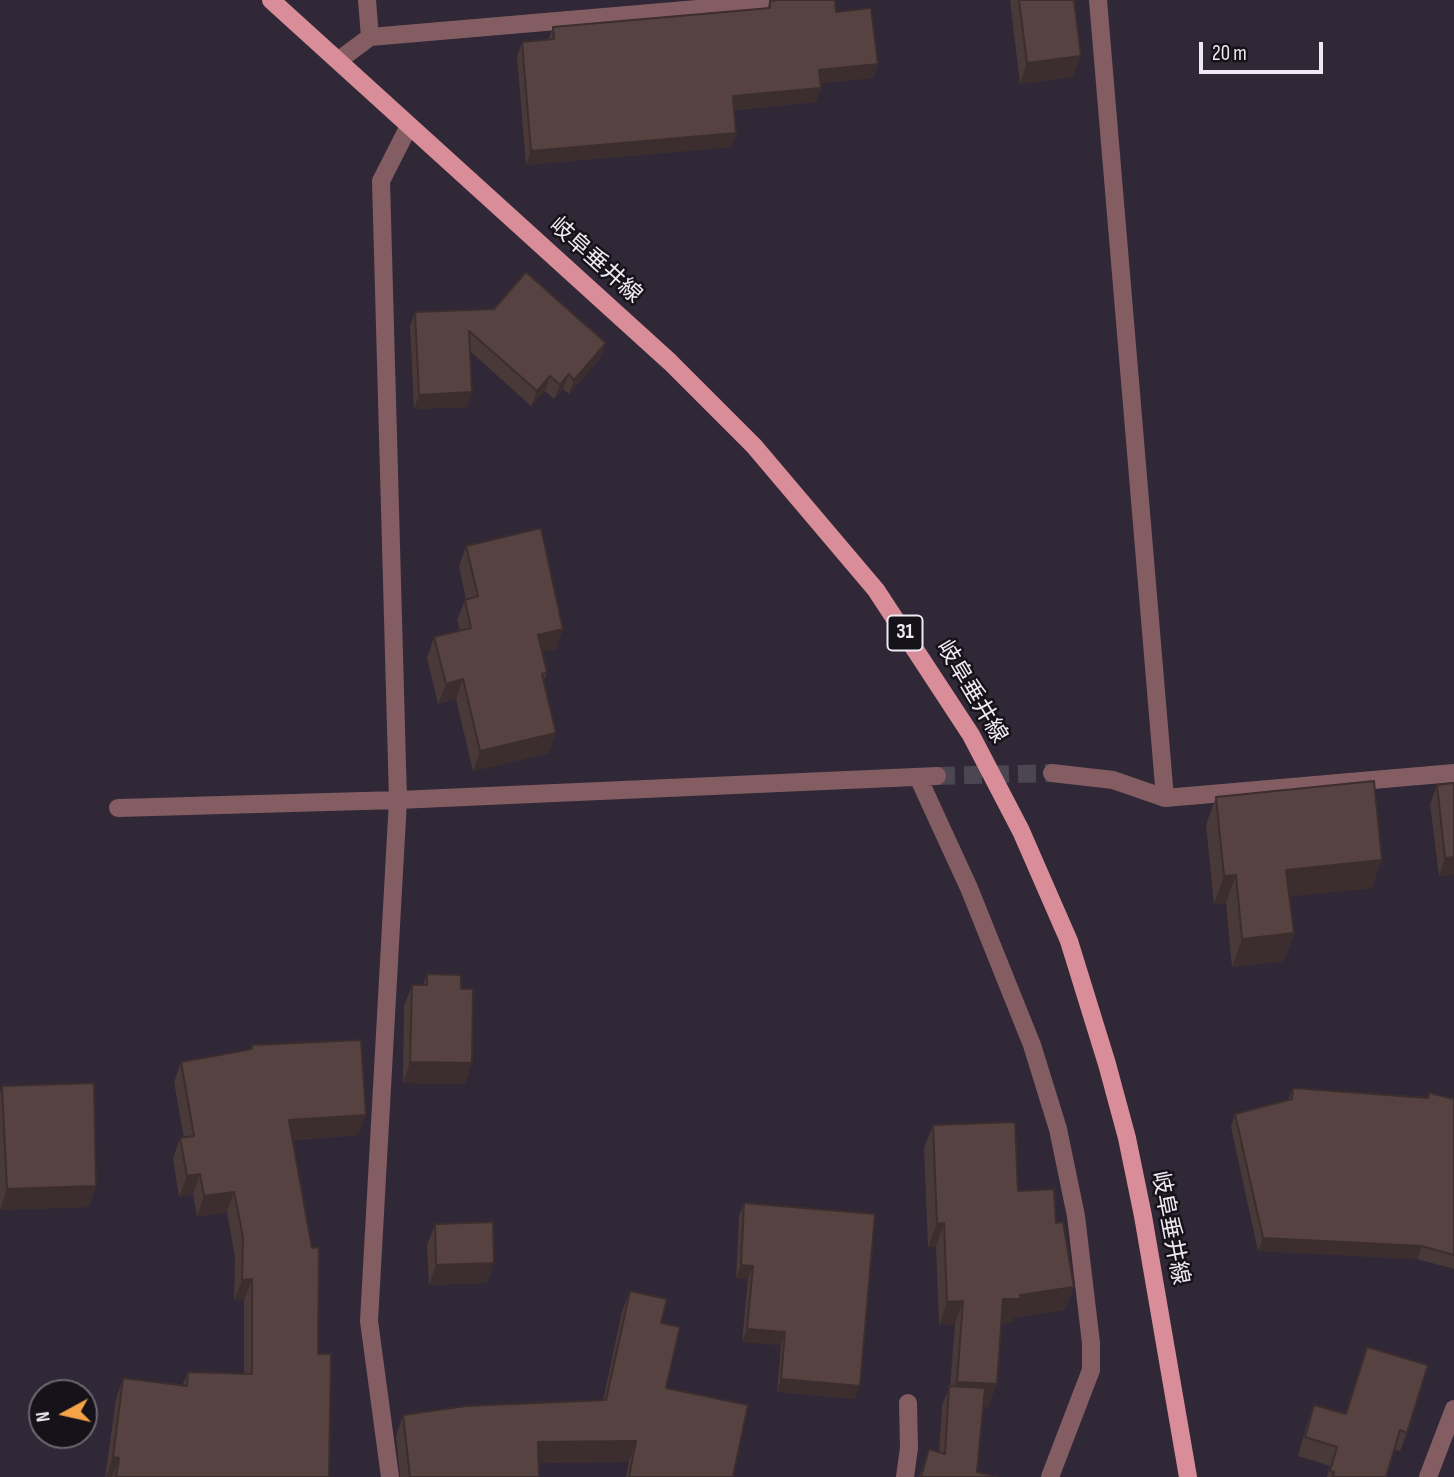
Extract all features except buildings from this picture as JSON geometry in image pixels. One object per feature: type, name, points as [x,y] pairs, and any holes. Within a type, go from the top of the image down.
[{"type":"main road","name":"岐阜垂井線","points":[[271,0],[670,362],[754,446],[876,590],[971,736],[1021,831],[1069,941],[1107,1064],[1127,1138],[1143,1216],[1188,1477]]},
{"type":"street","points":[[367,0],[370,37]]},
{"type":"street","points":[[339,60],[370,37],[802,0]]},
{"type":"street","points":[[1098,0],[1165,798]]},
{"type":"street","points":[[390,1477],[369,1321],[398,800],[381,181],[409,125]]},
{"type":"street","points":[[1052,773],[1113,780],[1165,798],[1454,773]]},
{"type":"street","points":[[118,808],[398,800],[937,776]]},
{"type":"street","points":[[918,777],[969,888],[1032,1045],[1058,1129],[1076,1216],[1091,1343],[1091,1370],[1050,1477]]},
{"type":"street","points":[[905,1477],[909,1448],[908,1403]]},
{"type":"street","points":[[1428,1477],[1454,1409]]},
{"type":"tunnel","points":[[937,776],[1052,773]]}]
